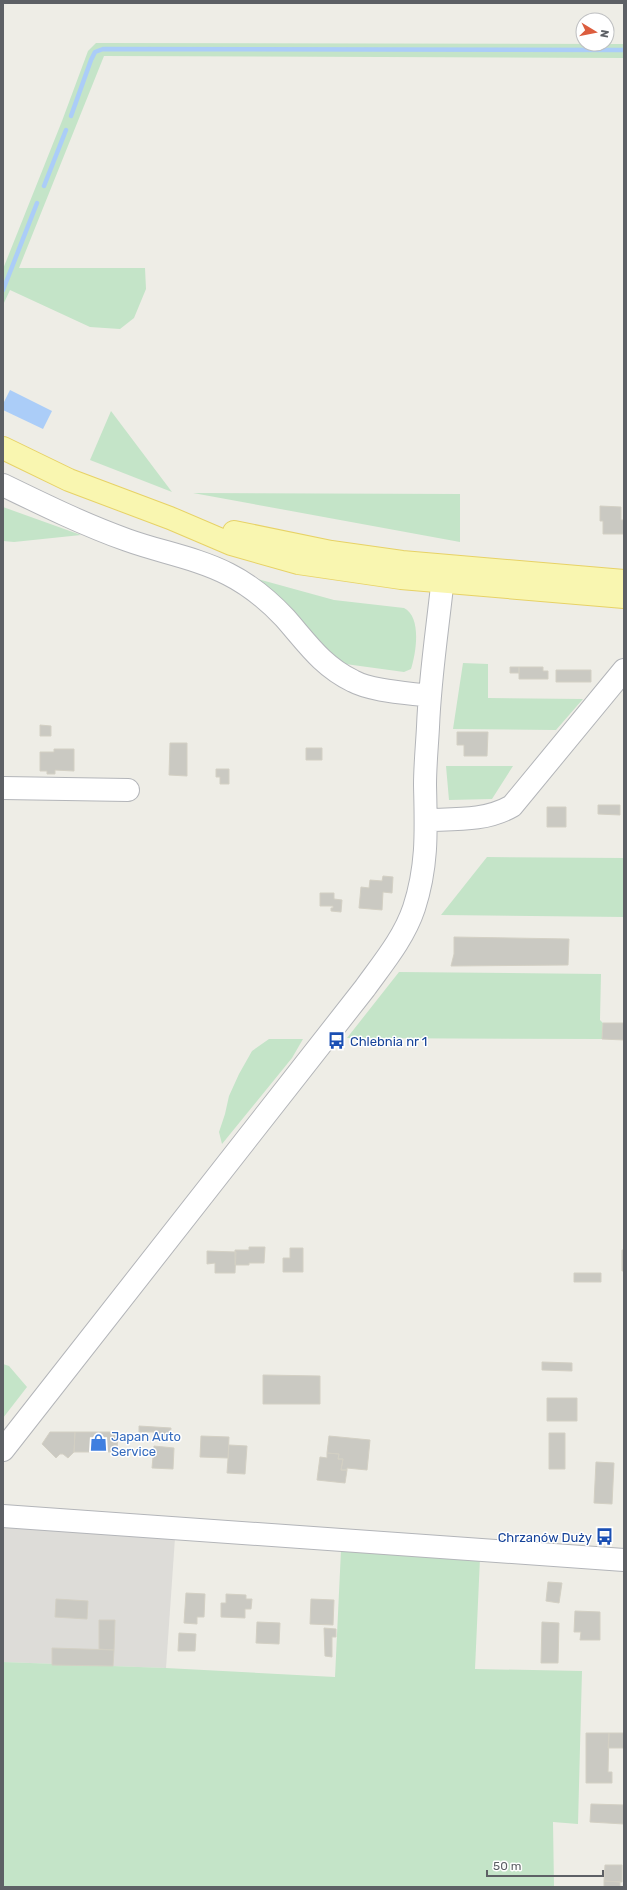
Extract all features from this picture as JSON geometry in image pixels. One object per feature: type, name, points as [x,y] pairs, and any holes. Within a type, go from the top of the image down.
[{"type":"main road","points":[[3,448],[69,480],[170,518],[443,575],[624,597]]},
{"type":"main road","points":[[443,575],[624,581]]},
{"type":"street","points":[[3,485],[56,512],[128,540],[227,573],[256,590],[285,618],[302,640],[326,665],[354,682],[374,687],[430,696]]},
{"type":"street","points":[[3,1450],[328,1036],[391,953],[411,916],[425,864],[427,820],[425,783],[430,696],[443,575]]},
{"type":"street","points":[[427,820],[475,819],[500,813],[512,806],[624,670]]},
{"type":"street","points":[[3,788],[128,790]]},
{"type":"street","points":[[3,1516],[624,1560]]},
{"type":"shaded area","points":[[3,1525],[175,1538],[166,1668],[3,1662]]},
{"type":"green space","points":[[96,43],[575,44],[575,52],[615,52],[615,44],[624,44],[624,58],[104,56],[19,268],[145,268],[146,289],[134,318],[120,329],[90,327],[10,290],[3,305],[3,269],[62,121],[88,51]]},
{"type":"green space","points":[[111,411],[172,492],[90,460]]},
{"type":"green space","points":[[193,493],[460,494],[460,542]]},
{"type":"green space","points":[[3,507],[81,535],[14,542],[3,541]]},
{"type":"green space","points":[[250,577],[334,600],[404,608],[410,613],[415,627],[416,645],[411,669],[404,672],[338,663]]},
{"type":"green space","points":[[463,663],[488,664],[488,698],[583,699],[556,730],[453,729]]},
{"type":"green space","points":[[446,766],[513,766],[492,799],[449,800]]},
{"type":"green space","points":[[487,857],[624,858],[624,917],[441,915]]},
{"type":"green space","points":[[399,972],[601,974],[600,1020],[603,1023],[602,1039],[347,1038]]},
{"type":"green space","points":[[269,1039],[303,1039],[292,1058],[222,1144],[219,1132],[229,1096],[252,1051]]},
{"type":"green space","points":[[3,1364],[9,1366],[27,1387],[3,1418]]},
{"type":"green space","points":[[341,1550],[480,1558],[475,1669],[582,1671],[578,1824],[553,1822],[554,1887],[3,1887],[3,1662],[166,1668],[335,1677]]},
{"type":"water","points":[[10,390],[52,411],[43,429],[3,410],[3,404]]},
{"type":"building","points":[[600,506],[621,507],[621,520],[624,520],[624,534],[603,534],[603,521],[600,521]]},
{"type":"building","points":[[510,667],[519,667],[519,673],[510,673]]},
{"type":"building","points":[[519,667],[543,667],[543,671],[548,671],[548,679],[519,679]]},
{"type":"building","points":[[556,670],[591,670],[591,682],[556,682]]},
{"type":"building","points":[[40,725],[51,726],[51,736],[40,736]]},
{"type":"building","points":[[457,732],[488,732],[487,756],[464,756],[464,745],[457,745]]},
{"type":"building","points":[[170,743],[187,743],[187,776],[169,775]]},
{"type":"building","points":[[306,748],[322,748],[322,760],[306,760]]},
{"type":"building","points":[[54,749],[74,749],[74,771],[55,770],[55,774],[47,774],[47,771],[40,771],[40,752],[54,752]]},
{"type":"building","points":[[216,769],[229,769],[229,784],[220,784],[220,777],[216,777]]},
{"type":"building","points":[[598,805],[620,805],[620,815],[598,814]]},
{"type":"building","points":[[547,807],[566,807],[566,827],[547,827]]},
{"type":"building","points":[[383,876],[393,877],[392,893],[383,892],[382,910],[359,908],[361,887],[369,888],[370,880],[382,881]]},
{"type":"building","points":[[320,893],[334,893],[334,899],[342,900],[341,912],[331,911],[333,906],[320,906]]},
{"type":"building","points":[[454,937],[569,939],[568,965],[451,966],[454,954]]},
{"type":"building","points":[[603,1023],[624,1023],[624,1040],[602,1039]]},
{"type":"building","points":[[249,1247],[265,1247],[264,1263],[235,1265],[235,1250],[249,1250]]},
{"type":"building","points":[[290,1248],[303,1248],[303,1272],[283,1272],[283,1258],[290,1258]]},
{"type":"building","points":[[622,1250],[624,1250],[624,1271],[622,1271]]},
{"type":"building","points":[[207,1251],[236,1252],[235,1273],[215,1273],[215,1263],[207,1264]]},
{"type":"building","points":[[574,1273],[601,1273],[601,1282],[574,1282]]},
{"type":"building","points":[[542,1362],[572,1363],[572,1371],[542,1370]]},
{"type":"building","points":[[263,1375],[320,1376],[320,1404],[263,1404]]},
{"type":"building","points":[[547,1398],[577,1398],[577,1421],[547,1421]]},
{"type":"building","points":[[139,1426],[171,1428],[170,1438],[154,1437],[154,1432],[139,1432]]},
{"type":"building","points":[[50,1432],[75,1432],[74,1452],[68,1458],[63,1454],[60,1454],[56,1458],[42,1444]]},
{"type":"building","points":[[75,1432],[118,1432],[117,1452],[74,1452]]},
{"type":"building","points":[[549,1433],[565,1433],[565,1469],[549,1469]]},
{"type":"building","points":[[201,1436],[229,1437],[228,1458],[200,1457]]},
{"type":"building","points":[[329,1436],[370,1440],[367,1470],[347,1468],[347,1470],[341,1470],[343,1459],[338,1459],[339,1454],[327,1453]]},
{"type":"building","points":[[229,1445],[247,1446],[245,1474],[227,1473]]},
{"type":"building","points":[[154,1446],[174,1448],[173,1469],[152,1468]]},
{"type":"building","points":[[327,1453],[339,1454],[338,1459],[343,1459],[341,1470],[347,1470],[345,1483],[317,1480],[320,1457],[327,1458]]},
{"type":"building","points":[[596,1462],[614,1463],[612,1504],[594,1503]]},
{"type":"building","points":[[548,1582],[562,1583],[559,1603],[546,1601]]},
{"type":"building","points":[[186,1593],[205,1594],[204,1617],[197,1617],[197,1624],[184,1623]]},
{"type":"building","points":[[226,1594],[246,1595],[246,1599],[252,1599],[251,1609],[245,1609],[245,1618],[221,1617],[221,1603],[226,1603]]},
{"type":"building","points":[[56,1599],[88,1601],[87,1619],[55,1617]]},
{"type":"building","points":[[311,1599],[334,1600],[333,1625],[310,1624]]},
{"type":"building","points":[[575,1611],[600,1612],[600,1640],[580,1640],[581,1632],[574,1632]]},
{"type":"building","points":[[99,1620],[115,1620],[114,1650],[99,1649]]},
{"type":"building","points":[[257,1622],[280,1623],[279,1644],[256,1643]]},
{"type":"building","points":[[542,1622],[559,1623],[558,1663],[541,1663]]},
{"type":"building","points":[[324,1628],[336,1629],[336,1637],[332,1637],[332,1657],[325,1656]]},
{"type":"building","points":[[179,1633],[196,1634],[195,1651],[178,1651]]},
{"type":"building","points":[[52,1648],[114,1650],[113,1666],[52,1665]]},
{"type":"building","points":[[586,1733],[609,1733],[608,1772],[612,1772],[612,1783],[586,1783]]},
{"type":"building","points":[[609,1733],[624,1733],[624,1748],[608,1748]]},
{"type":"building","points":[[591,1804],[624,1805],[624,1824],[590,1822]]},
{"type":"building","points":[[605,1865],[622,1865],[622,1882],[604,1881]]},
{"type":"building","points":[[604,1881],[620,1882],[620,1887],[604,1887]]},
{"type":"waterway","points":[[71,116],[91,60],[95,52],[103,49],[624,50]]},
{"type":"waterway","points":[[44,186],[66,130]]},
{"type":"waterway","points":[[3,290],[37,203]]},
{"type":"place","name":"Chlebnia nr 1","points":[[337,1041]]},
{"type":"place","name":"Japan Auto Service","points":[[98,1443]]},
{"type":"place","name":"Chrzanów Duży","points":[[605,1537]]}]
